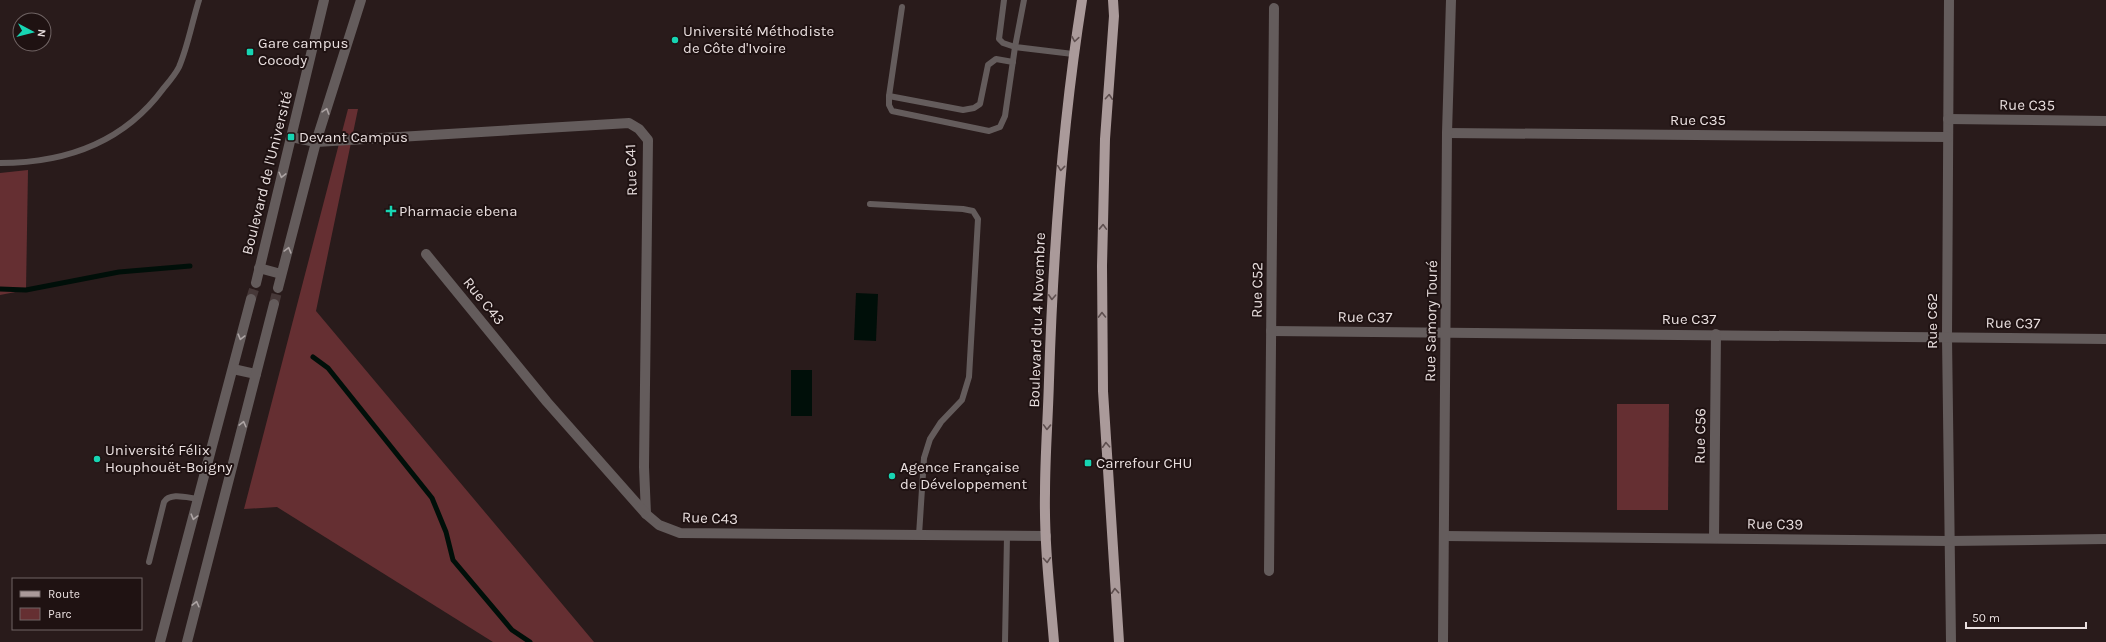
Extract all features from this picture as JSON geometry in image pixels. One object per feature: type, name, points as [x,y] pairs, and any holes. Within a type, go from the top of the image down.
[{"type":"main road","name":"Boulevard du 4 Novembre","points":[[1054,642],[1044,493],[1052,294],[1057,208],[1073,54],[1082,0]]},
{"type":"main road","points":[[1114,0],[1106,139],[1102,266],[1103,391],[1119,642]]},
{"type":"street","name":"Boulevard de l'Université","points":[[256,283],[324,0]]},
{"type":"street","points":[[278,288],[316,142],[361,0]]},
{"type":"street","name":"Rue Samory Touré","points":[[1442,642],[1445,332],[1451,0]]},
{"type":"street","name":"Rue C62","points":[[1949,0],[1947,337],[1950,642]]},
{"type":"street","name":"Rue C52","points":[[1269,571],[1274,8]]},
{"type":"street","name":"Rue C35","points":[[1948,119],[2106,121]]},
{"type":"street","name":"Rue C41","points":[[291,137],[316,142],[629,123],[639,129],[648,140],[644,466],[646,514]]},
{"type":"street","name":"Rue C35","points":[[1448,133],[1948,137]]},
{"type":"street","name":"Rue C43","points":[[426,254],[547,402],[646,514],[660,525],[680,534],[1046,536]]},
{"type":"street","points":[[259,268],[281,274]]},
{"type":"street","points":[[160,642],[251,299]]},
{"type":"street","points":[[187,642],[274,304]]},
{"type":"street","name":"Rue C37","points":[[1271,331],[1716,334],[2106,339]]},
{"type":"street","name":"Rue C56","points":[[1714,538],[1716,334]]},
{"type":"street","points":[[233,369],[256,374]]},
{"type":"street","name":"Rue C39","points":[[1444,536],[1949,541],[2106,539]]},
{"type":"lane","points":[[0,163],[30,163],[60,157],[88,148],[116,134],[137,118],[156,99],[178,68],[199,0]]},
{"type":"lane","points":[[1004,0],[999,40],[1003,43],[1016,47],[1073,54]]},
{"type":"lane","points":[[902,7],[889,96],[889,105],[892,111],[989,131],[1000,127],[1005,116],[1024,0]]},
{"type":"lane","points":[[889,96],[963,110],[974,108],[980,104],[988,64],[996,59],[1013,62]]},
{"type":"lane","points":[[870,204],[963,209],[973,211],[978,219],[969,377],[962,400],[941,422],[930,439],[924,458],[919,535]]},
{"type":"lane","points":[[149,562],[164,502],[167,498],[172,496],[199,499]]},
{"type":"lane","points":[[1005,642],[1007,536]]},
{"type":"green space","points":[[348,109],[358,109],[316,311],[594,642],[493,642],[277,507],[244,509]]},
{"type":"green space","points":[[28,170],[26,290],[0,295],[0,173]]},
{"type":"green space","points":[[1617,404],[1669,404],[1668,510],[1617,510]]},
{"type":"shaded area","points":[[856,293],[878,294],[876,341],[854,340]]},
{"type":"shaded area","points":[[791,370],[812,370],[812,416],[791,416]]},
{"type":"waterway","points":[[0,289],[26,290],[119,272],[190,266]]},
{"type":"waterway","points":[[313,357],[328,368],[432,498],[446,532],[453,560],[512,630],[530,642]]},
{"type":"tunnel","points":[[251,299],[256,283]]},
{"type":"tunnel","points":[[274,304],[278,288]]},
{"type":"place","name":"Université Méthodiste de Côte d'Ivoire","points":[[675,40]]},
{"type":"place","name":"Gare campus Cocody","points":[[250,52]]},
{"type":"place","name":"Devant Campus","points":[[291,137]]},
{"type":"place","name":"Pharmacie ebena","points":[[391,211]]},
{"type":"place","name":"Université Félix Houphouët-Boigny","points":[[97,459]]},
{"type":"place","name":"Carrefour CHU","points":[[1088,463]]},
{"type":"place","name":"Agence Française de Développement","points":[[892,476]]}]
